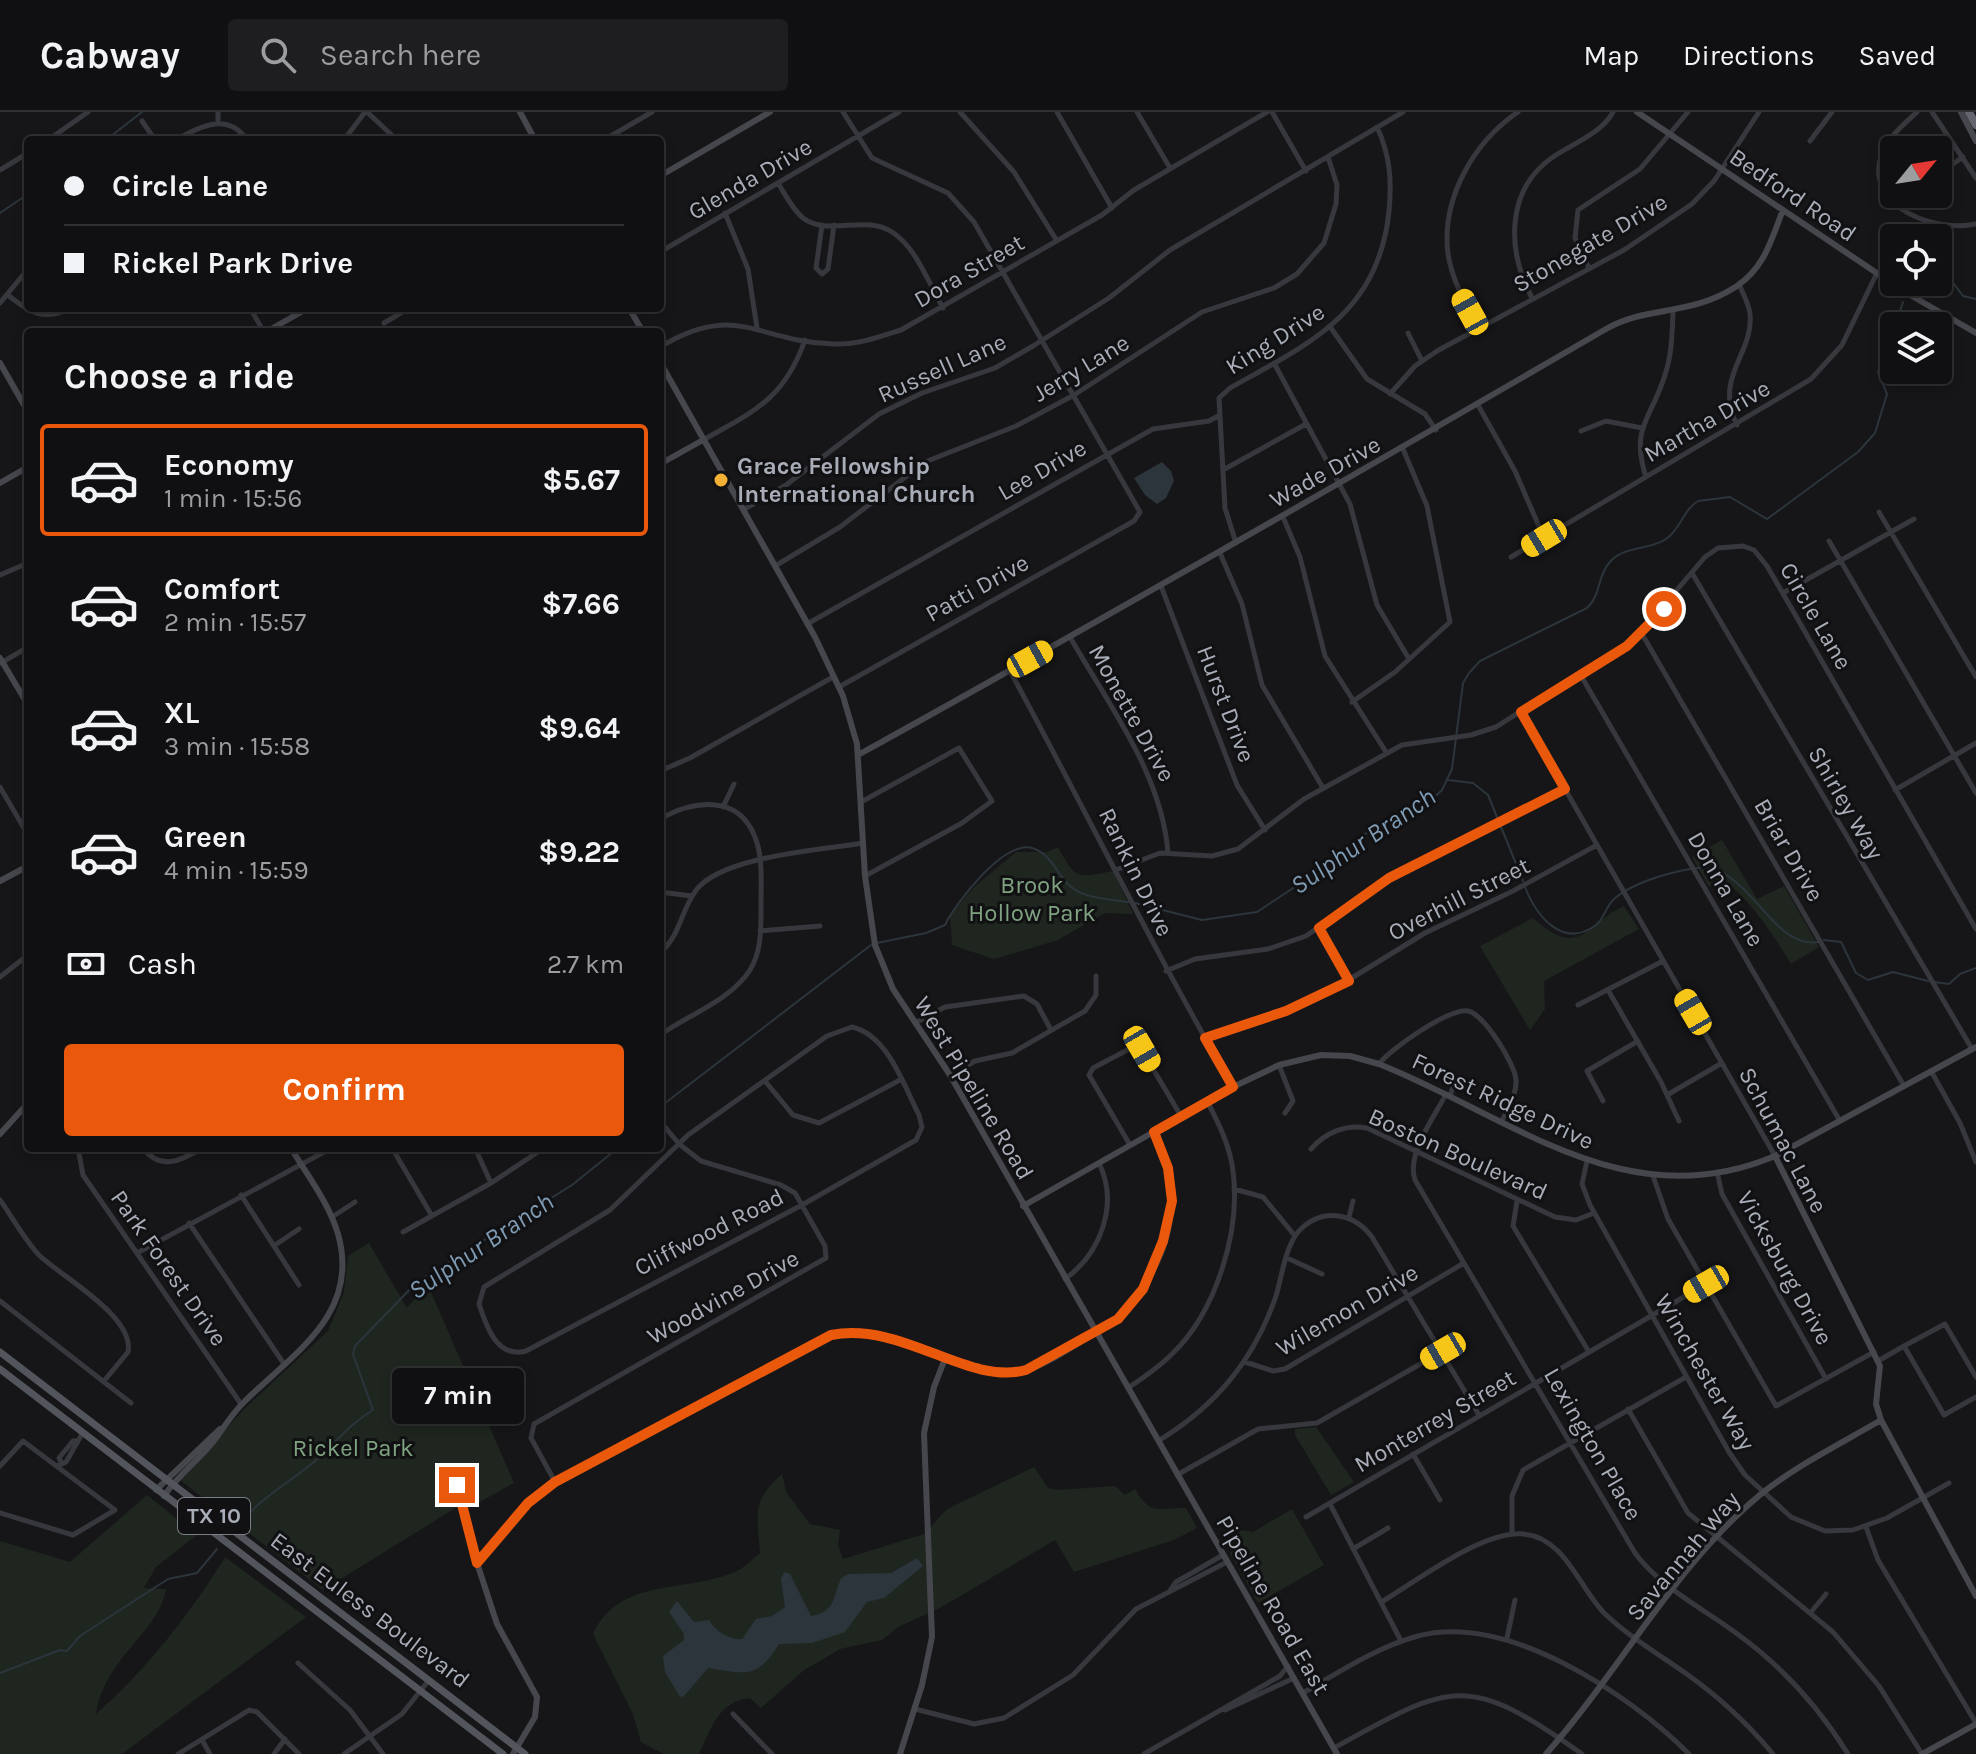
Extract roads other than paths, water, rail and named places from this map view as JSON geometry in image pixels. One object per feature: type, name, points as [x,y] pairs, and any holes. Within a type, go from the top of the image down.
[{"type":"highway","points":[[1969,112],[1976,125]]},
{"type":"main road","name":"East Euless Boulevard","points":[[0,1352],[429,1680],[515,1751],[525,1754]]},
{"type":"main road","name":"East Euless Boulevard","points":[[0,1370],[80,1437],[503,1754]]},
{"type":"street","points":[[54,136],[88,112]]},
{"type":"street","points":[[218,112],[218,121]]},
{"type":"street","points":[[347,136],[366,112],[393,136]]},
{"type":"street","points":[[520,112],[533,136]]},
{"type":"street","points":[[750,112],[755,120]]},
{"type":"street","points":[[664,174],[770,112]]},
{"type":"street","points":[[843,112],[872,158],[883,166],[948,193],[974,222],[1107,454]]},
{"type":"street","name":"Glenda Drive","points":[[664,250],[899,112]]},
{"type":"street","points":[[960,112],[1014,172],[1057,241]]},
{"type":"street","points":[[1057,112],[1112,208]]},
{"type":"street","points":[[1137,112],[1170,168]]},
{"type":"street","points":[[1270,112],[1306,171]]},
{"type":"street","name":"Dora Street","points":[[664,345],[691,329],[712,324],[757,328],[834,344],[872,340],[943,308],[1112,208],[1170,168],[1270,112]]},
{"type":"street","name":"Russell Lane","points":[[743,510],[796,478],[879,414],[922,393],[995,368],[1109,298],[1197,234],[1403,112]]},
{"type":"street","points":[[1478,328],[1450,263],[1448,231],[1466,166],[1490,134],[1518,112]]},
{"type":"street","points":[[1532,298],[1519,267],[1513,238],[1520,200],[1546,162],[1596,130],[1613,112]]},
{"type":"street","name":"Bedford Road","points":[[1637,112],[1877,273],[1975,331]]},
{"type":"street","points":[[1589,268],[1575,238],[1578,210],[1640,169],[1688,112]]},
{"type":"street","name":"Stonegate Drive","points":[[1390,394],[1422,361],[1644,237],[1692,204],[1722,169],[1759,112]]},
{"type":"street","points":[[1810,141],[1832,112]]},
{"type":"street","points":[[1917,112],[1883,150],[1879,166],[1884,189],[1896,204],[1923,221],[1956,227],[1976,224]]},
{"type":"street","points":[[1932,112],[1976,178]]},
{"type":"street","points":[[1961,112],[1976,141]]},
{"type":"street","points":[[611,136],[648,113]]},
{"type":"street","points":[[142,121],[152,136]]},
{"type":"street","points":[[183,136],[218,121],[234,125],[244,136]]},
{"type":"street","name":"King Drive","points":[[1218,416],[1221,395],[1331,328],[1361,296],[1372,276],[1386,235],[1390,169],[1377,127]]},
{"type":"street","points":[[0,170],[24,155]]},
{"type":"street","name":"Jerry Lane","points":[[775,566],[840,527],[925,462],[1009,429],[1074,395],[1195,316],[1274,288],[1304,269],[1324,243],[1336,204],[1337,185],[1328,157]]},
{"type":"street","points":[[1952,165],[1963,157]]},
{"type":"street","points":[[778,183],[804,218],[822,225],[869,224],[895,234],[908,247],[943,308]]},
{"type":"street","name":"Wade Drive","points":[[858,755],[1403,449],[1610,327],[1636,318],[1706,304],[1739,284],[1765,256],[1783,210]]},
{"type":"street","points":[[725,213],[748,269],[757,328]]},
{"type":"street","points":[[822,225],[816,268],[822,274],[828,269],[834,225]]},
{"type":"street","name":"Martha Drive","points":[[1511,557],[1795,391],[1827,365],[1856,320],[1877,273]]},
{"type":"street","points":[[0,303],[24,275]]},
{"type":"street","points":[[1737,425],[1731,411],[1729,387],[1750,318],[1739,284]]},
{"type":"street","points":[[9,296],[24,306]]},
{"type":"street","points":[[32,312],[49,316],[60,312]]},
{"type":"street","points":[[272,328],[301,312]]},
{"type":"street","points":[[384,323],[402,312]]},
{"type":"street","points":[[1646,477],[1638,444],[1665,374],[1672,342],[1673,312]]},
{"type":"street","points":[[1331,328],[1357,369],[1390,394],[1425,414],[1436,430]]},
{"type":"street","points":[[1408,333],[1422,361]]},
{"type":"street","points":[[664,462],[775,395],[795,367],[805,340]]},
{"type":"street","points":[[0,363],[24,405]]},
{"type":"street","points":[[1274,363],[1341,484],[1362,537],[1377,605],[1409,659]]},
{"type":"street","name":"West Pipeline Road","points":[[664,369],[807,624],[839,687],[854,728],[865,876],[871,930],[879,957],[914,1024],[950,1075],[1177,1475]]},
{"type":"street","points":[[1478,405],[1515,471],[1544,538]]},
{"type":"street","points":[[1218,416],[1227,521],[1236,543]]},
{"type":"street","name":"Lee Drive","points":[[807,624],[1162,426],[1209,421],[1218,416]]},
{"type":"street","points":[[1581,431],[1606,421],[1642,428]]},
{"type":"street","points":[[1223,470],[1306,424]]},
{"type":"street","points":[[1352,702],[1409,659],[1450,620],[1427,506],[1403,449]]},
{"type":"street","name":"Patti Drive","points":[[839,687],[1134,521],[1140,512],[1107,454]]},
{"type":"street","points":[[0,483],[24,469]]},
{"type":"street","points":[[1879,512],[1976,677]]},
{"type":"street","points":[[1283,517],[1300,557],[1322,649],[1352,702],[1386,752]]},
{"type":"street","points":[[1783,593],[1914,519]]},
{"type":"street","points":[[1829,541],[1976,793]]},
{"type":"street","name":"Circle Lane","points":[[1116,870],[1153,855],[1230,853],[1323,788],[1386,752],[1411,742],[1487,731],[1642,634],[1714,550],[1743,546],[1759,554],[1783,593],[1976,929]]},
{"type":"street","points":[[1220,553],[1242,604],[1262,685],[1323,788]]},
{"type":"street","points":[[0,575],[24,565]]},
{"type":"street","name":"Shirley Way","points":[[1692,573],[1930,981],[1974,1048]]},
{"type":"street","name":"Hurst Drive","points":[[1161,586],[1237,785],[1265,830]]},
{"type":"street","name":"Briar Drive","points":[[1642,634],[1904,1086]]},
{"type":"street","name":"Monette Drive","points":[[1070,637],[1153,785],[1163,816],[1168,853]]},
{"type":"street","points":[[24,649],[1,661],[24,698]]},
{"type":"street","name":"Rankin Drive","points":[[1010,671],[1166,971],[1233,1087]]},
{"type":"street","name":"Donna Lane","points":[[1580,674],[1840,1121]]},
{"type":"street","points":[[664,769],[690,758],[833,677]]},
{"type":"street","name":"Schumac Lane","points":[[1521,712],[1775,1156],[1878,1361],[1881,1370],[1876,1404],[1881,1420],[1976,1596]]},
{"type":"street","points":[[1895,790],[1976,743]]},
{"type":"street","points":[[861,802],[959,748],[992,801],[962,823],[865,876]]},
{"type":"street","points":[[723,807],[734,784]]},
{"type":"street","points":[[0,787],[24,828]]},
{"type":"street","points":[[1166,971],[1195,959],[1268,949],[1319,928],[1389,878],[1565,789]]},
{"type":"street","points":[[664,817],[695,803],[723,807],[738,815],[752,831],[760,861],[760,931],[755,960],[739,984],[664,1032]]},
{"type":"street","points":[[664,948],[679,929],[692,896],[708,878],[723,869],[863,843]]},
{"type":"street","name":"Overhill Street","points":[[1205,1038],[1286,1011],[1349,981],[1425,933],[1525,886],[1597,845]]},
{"type":"street","points":[[0,881],[24,868]]},
{"type":"street","points":[[664,892],[692,896]]},
{"type":"street","points":[[760,931],[820,926]]},
{"type":"street","points":[[1319,928],[1349,981]]},
{"type":"street","points":[[20,947],[24,952]]},
{"type":"street","points":[[0,977],[24,957]]},
{"type":"street","points":[[1578,1005],[1663,961]]},
{"type":"street","points":[[950,1075],[975,1061],[1012,1053],[1091,1006],[1096,995],[1096,976]]},
{"type":"street","points":[[1608,990],[1679,1121]]},
{"type":"street","points":[[914,1024],[945,1007],[1024,996],[1037,1004],[1051,1030]]},
{"type":"street","points":[[1379,1064],[1389,1051],[1447,1018],[1463,1011],[1476,1014],[1486,1023],[1516,1077],[1515,1091],[1502,1121]]},
{"type":"street","points":[[679,1144],[765,1081],[827,1036],[852,1027],[875,1038],[900,1080],[819,1123],[793,1115],[765,1081]]},
{"type":"street","points":[[1603,1101],[1587,1071],[1638,1041]]},
{"type":"street","points":[[1130,1145],[1089,1075],[1093,1068],[1140,1047],[1181,1116]]},
{"type":"street","name":"Forest Ridge Drive","points":[[1023,1206],[1233,1087],[1279,1065],[1321,1055],[1350,1056],[1379,1064],[1587,1161],[1653,1176],[1717,1172],[1775,1156],[1974,1048]]},
{"type":"street","points":[[1667,1095],[1722,1063]]},
{"type":"street","points":[[1279,1065],[1293,1101],[1285,1113]]},
{"type":"street","points":[[1931,1071],[1960,1123],[1976,1162]]},
{"type":"street","name":"Cliffwood Road","points":[[679,1144],[610,1210],[484,1287],[478,1299],[497,1344],[511,1352],[526,1351],[904,1149],[919,1135],[921,1121],[900,1080]]},
{"type":"street","name":"Lexington Place","points":[[1453,1087],[1418,1152],[1413,1169],[1415,1180],[1635,1553],[1675,1590],[1739,1635],[1791,1679],[1826,1719],[1848,1754]]},
{"type":"street","points":[[1127,1389],[1172,1355],[1199,1317],[1227,1249],[1234,1189],[1228,1148],[1207,1101]]},
{"type":"street","points":[[0,1134],[24,1107]]},
{"type":"street","name":"Woodvine Drive","points":[[555,1482],[531,1438],[534,1424],[821,1264],[826,1256],[825,1246],[795,1193],[781,1185],[711,1166],[679,1144],[664,1126]]},
{"type":"street","name":"Boston Boulevard","points":[[1311,1149],[1326,1136],[1352,1126],[1367,1128],[1517,1201],[1568,1221],[1594,1213]]},
{"type":"street","points":[[477,1563],[528,1503],[555,1482],[831,1335],[866,1332],[985,1370],[1016,1373],[1095,1333],[1134,1303],[1163,1241],[1171,1190],[1168,1168],[1154,1132]]},
{"type":"street","name":"Park Forest Drive","points":[[79,1152],[83,1175],[241,1404]]},
{"type":"street","points":[[146,1152],[153,1160],[164,1163],[192,1152]]},
{"type":"street","points":[[155,1491],[214,1441],[241,1404],[322,1329],[334,1305],[342,1270],[340,1244],[332,1217],[293,1152]]},
{"type":"street","points":[[137,1253],[324,1152]]},
{"type":"street","points":[[394,1152],[432,1216]]},
{"type":"street","points":[[477,1152],[491,1183]]},
{"type":"street","points":[[403,1232],[491,1183],[538,1152]]},
{"type":"street","name":"Winchester Way","points":[[1587,1161],[1582,1184],[1594,1213],[1686,1377],[1738,1466],[1791,1517],[1818,1529],[1839,1532],[1866,1527],[1949,1483]]},
{"type":"street","points":[[1064,1279],[1087,1260],[1101,1232],[1109,1189],[1099,1163]]},
{"type":"street","name":"Vicksburg Drive","points":[[1717,1172],[1722,1194],[1826,1379]]},
{"type":"street","points":[[1653,1176],[1664,1210],[1776,1406],[1874,1352]]},
{"type":"street","points":[[1234,1189],[1263,1197],[1295,1236]]},
{"type":"street","points":[[241,1195],[299,1285]]},
{"type":"street","points":[[0,1200],[37,1253],[94,1296],[127,1338],[128,1352],[104,1381]]},
{"type":"street","points":[[1349,1217],[1353,1201]]},
{"type":"street","points":[[1517,1201],[1513,1226],[1589,1352]]},
{"type":"street","points":[[332,1217],[355,1202]]},
{"type":"street","points":[[1158,1441],[1210,1404],[1245,1362],[1266,1324],[1295,1236],[1320,1217],[1349,1217],[1361,1224],[1372,1237],[1410,1295],[1479,1415]]},
{"type":"street","points":[[189,1223],[284,1364]]},
{"type":"street","points":[[275,1245],[299,1229]]},
{"type":"street","points":[[1287,1258],[1322,1274]]},
{"type":"street","name":"Wilemon Drive","points":[[1245,1362],[1273,1371],[1285,1369],[1464,1263]]},
{"type":"street","name":"Monterrey Street","points":[[1306,1517],[1706,1284]]},
{"type":"street","points":[[0,1301],[131,1403]]},
{"type":"street","points":[[1878,1361],[1945,1324],[1976,1377]]},
{"type":"street","points":[[1904,1346],[1944,1415],[1976,1397]]},
{"type":"street","points":[[1177,1475],[1258,1429],[1317,1423],[1443,1351]]},
{"type":"street","points":[[900,1754],[915,1709],[932,1637],[924,1433],[934,1387],[946,1356]]},
{"type":"street","points":[[1512,1534],[1512,1496],[1519,1475],[1528,1466],[1686,1377]]},
{"type":"street","points":[[1628,1409],[1681,1503],[1716,1538],[1811,1612],[1871,1676],[1922,1754],[1976,1723],[1878,1560],[1866,1527]]},
{"type":"street","name":"Savannah Way","points":[[1546,1754],[1716,1538],[1763,1492],[1881,1420]]},
{"type":"street","points":[[59,1464],[59,1458],[80,1437]]},
{"type":"street","points":[[0,1466],[23,1441],[59,1464],[115,1510],[73,1535],[0,1513]]},
{"type":"street","points":[[1413,1454],[1440,1500]]},
{"type":"street","name":"Pipeline Road East","points":[[1177,1475],[1335,1751]]},
{"type":"street","points":[[163,1497],[169,1481]]},
{"type":"street","points":[[457,1485],[497,1624],[537,1697],[535,1717],[515,1751]]},
{"type":"street","points":[[1330,1503],[1401,1641]]},
{"type":"street","points":[[1353,1549],[1388,1528]]},
{"type":"street","points":[[1383,1601],[1489,1540],[1512,1534],[1541,1539],[1555,1547],[1591,1600],[1637,1639],[1716,1697],[1773,1754]]},
{"type":"street","points":[[1171,1590],[1176,1582],[1223,1555]]},
{"type":"street","points":[[915,1709],[974,1724],[1002,1719],[1058,1688],[1136,1609],[1227,1562]]},
{"type":"street","points":[[1811,1612],[1826,1594]]},
{"type":"street","points":[[1507,1638],[1515,1600]]},
{"type":"street","points":[[1303,1693],[1401,1641],[1459,1632],[1507,1638],[1551,1656],[1601,1687],[1689,1754]]},
{"type":"street","points":[[298,1663],[350,1710],[383,1754]]},
{"type":"street","points":[[1144,1754],[1280,1676],[1288,1666]]},
{"type":"street","points":[[1220,1712],[1294,1678]]},
{"type":"street","points":[[344,1754],[402,1714],[429,1680]]},
{"type":"street","points":[[1335,1751],[1409,1706],[1457,1695],[1502,1703],[1525,1714],[1582,1754]]},
{"type":"street","points":[[178,1754],[253,1710],[299,1754]]},
{"type":"street","points":[[733,1714],[772,1754]]},
{"type":"street","points":[[274,1754],[285,1739]]},
{"type":"street","points":[[202,1740],[210,1754]]},
{"type":"waterway","points":[[111,136],[142,112]]},
{"type":"waterway","points":[[0,213],[24,197]]},
{"type":"waterway","name":"Sulphur Branch","points":[[1952,281],[1963,296],[1976,299]]},
{"type":"waterway","name":"Sulphur Branch","points":[[1900,312],[1903,302]]},
{"type":"waterway","name":"Sulphur Branch","points":[[1880,366],[1880,377]]},
{"type":"waterway","name":"Sulphur Branch","points":[[1135,903],[1202,920],[1257,912],[1334,861],[1365,834],[1428,803],[1442,790],[1452,769],[1463,683],[1480,661],[1587,608],[1595,597],[1602,574],[1615,557],[1666,539],[1698,501],[1730,497],[1767,519],[1858,452],[1875,433],[1887,394],[1883,384]]},
{"type":"waterway","points":[[1448,780],[1473,783],[1488,795],[1523,881]]},
{"type":"waterway","name":"Sulphur Branch","points":[[877,943],[926,933],[945,925],[959,902],[983,874],[1010,852],[1023,848],[1041,852],[1075,890],[1097,898],[1129,902]]},
{"type":"waterway","points":[[1696,868],[1714,869],[1730,878],[1786,933],[1801,941],[1818,942]]},
{"type":"waterway","points":[[1525,887],[1543,918],[1561,931],[1572,934],[1596,925],[1611,902],[1630,888],[1690,869]]},
{"type":"waterway","points":[[1824,940],[1841,942],[1856,973],[1868,980],[1893,972],[1928,981]]},
{"type":"waterway","name":"Sulphur Branch","points":[[664,1104],[871,945]]},
{"type":"waterway","points":[[1934,982],[1949,984],[1960,974],[1976,968]]},
{"type":"waterway","name":"Sulphur Branch","points":[[238,1525],[373,1410],[353,1354],[355,1346],[417,1282],[572,1185],[613,1152]]},
{"type":"waterway","name":"Sulphur Branch","points":[[0,1673],[60,1650],[67,1651],[80,1636],[168,1579],[197,1573],[217,1549]]},
{"type":"place","name":"Grace Fellowship International Church","points":[[721,480]]},
{"type":"park label","name":"Brook Hollow Park","points":[[1032,899]]},
{"type":"park label","name":"Rickel Park","points":[[353,1448]]}]
